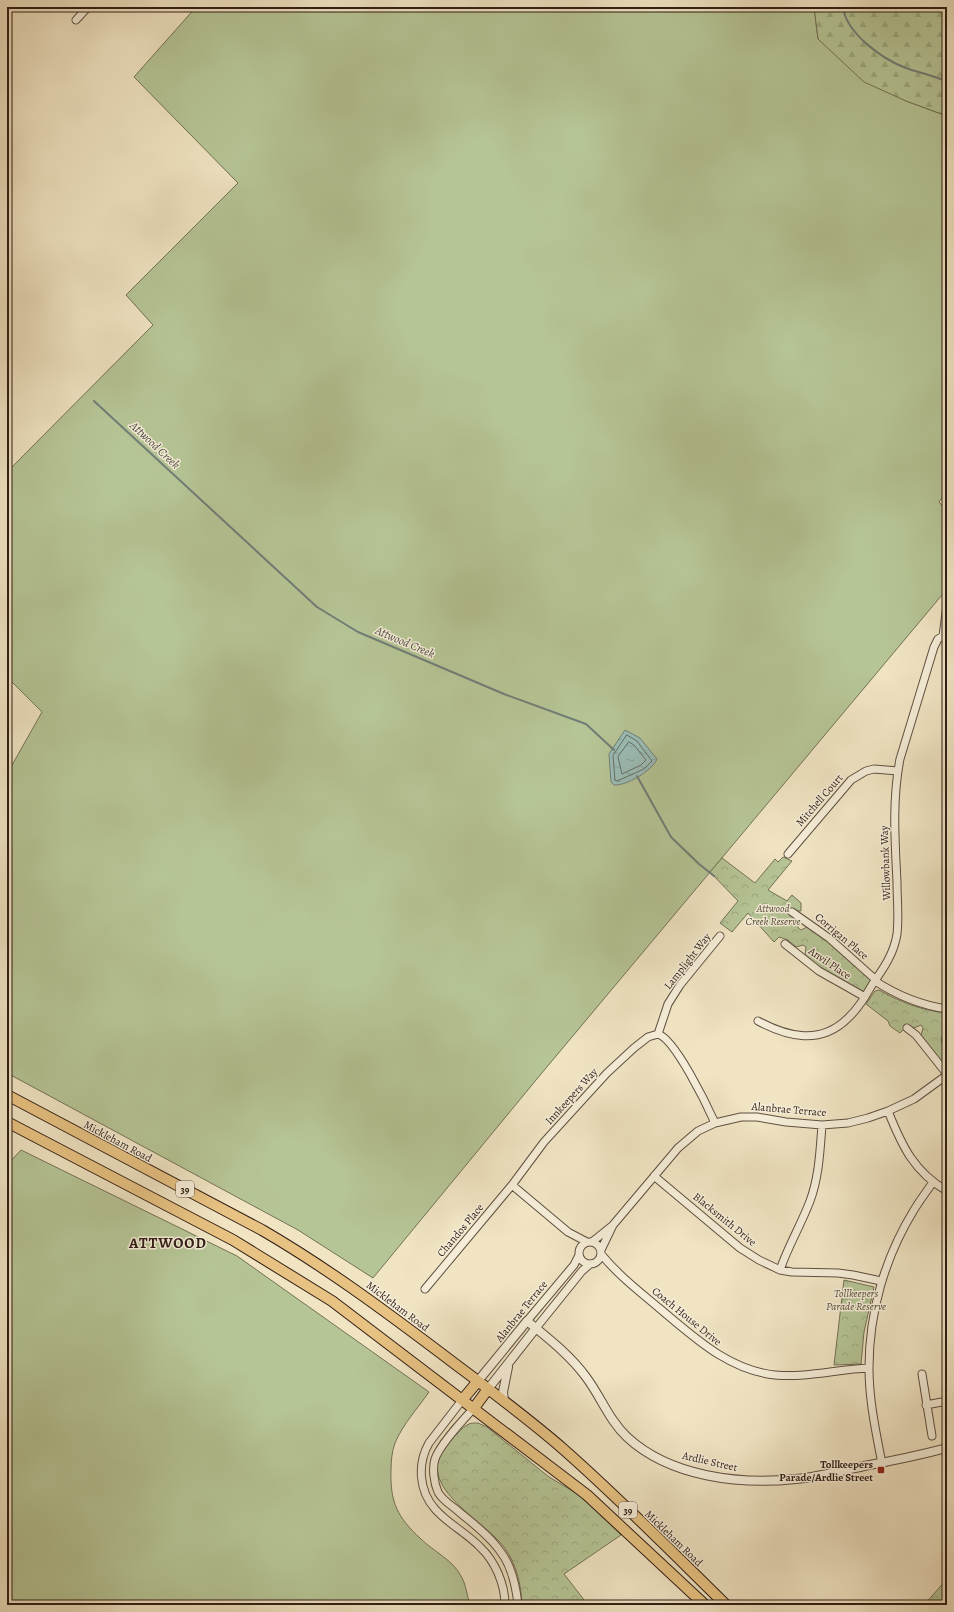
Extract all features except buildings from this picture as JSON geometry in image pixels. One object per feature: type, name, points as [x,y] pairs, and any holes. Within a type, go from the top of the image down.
[{"type":"main road","name":"Mickleham Road","points":[[7,1095],[282,1241],[358,1291],[478,1381],[556,1443],[600,1482],[726,1605]]},
{"type":"main road","name":"39","points":[[7,1122],[233,1240],[332,1301],[463,1399],[587,1495],[705,1605]]},
{"type":"main road","points":[[463,1399],[478,1381]]},
{"type":"main road","points":[[474,1408],[488,1389]]},
{"type":"street","points":[[76,20],[87,7]]},
{"type":"street","name":"Willowbank Way","points":[[758,1021],[783,1033],[792,1035],[814,1035],[826,1032],[847,1019],[865,997],[890,957],[895,945],[897,933],[894,804],[898,771],[900,759],[934,647],[938,639],[945,636],[947,605]]},
{"type":"street","name":"Mitchell Court","points":[[788,854],[850,780],[862,773],[874,769],[898,771]]},
{"type":"street","name":"Corrigan Place","points":[[792,912],[829,938],[887,989],[908,1000],[947,1008]]},
{"type":"street","name":"Lamplight Way","points":[[658,1034],[668,1004],[688,974],[720,936]]},
{"type":"street","name":"Anvil Place","points":[[785,944],[819,971],[865,997]]},
{"type":"street","points":[[907,1028],[916,1034],[946,1077]]},
{"type":"street","name":"Innkeepers Way","points":[[512,1185],[544,1142],[607,1073],[644,1040],[654,1034],[658,1034]]},
{"type":"street","points":[[658,1034],[667,1040],[682,1062],[696,1084],[715,1123]]},
{"type":"street","name":"Alanbrae Terrace","points":[[589,1242],[613,1225],[687,1139],[698,1131],[715,1123],[741,1117],[757,1117],[786,1122],[822,1125],[848,1123],[888,1111],[914,1099],[946,1077]]},
{"type":"street","points":[[888,1111],[908,1154],[915,1164],[933,1182],[947,1191]]},
{"type":"street","points":[[780,1270],[786,1252],[803,1217],[815,1185],[819,1167],[822,1125]]},
{"type":"street","name":"Blacksmith Drive","points":[[654,1176],[740,1248],[759,1260],[780,1270],[805,1273],[838,1273],[881,1281]]},
{"type":"street","points":[[882,1464],[873,1417],[869,1368],[871,1333],[881,1281],[893,1250],[914,1209],[933,1182]]},
{"type":"street","points":[[512,1185],[568,1232],[589,1242],[597,1244],[601,1252],[593,1263],[582,1261],[579,1252],[568,1232]]},
{"type":"street","name":"Chandos Place","points":[[425,1289],[512,1185]]},
{"type":"street","name":"Alanbrae Terrace","points":[[601,1252],[613,1225]]},
{"type":"street","points":[[579,1252],[589,1242]]},
{"type":"street","name":"Alanbrae Terrace","points":[[478,1381],[574,1265],[579,1252]]},
{"type":"street","name":"Coach House Drive","points":[[601,1252],[615,1271],[708,1348],[723,1358],[739,1365],[762,1372],[794,1376],[847,1369],[869,1368]]},
{"type":"street","name":"Alanbrae Terrace","points":[[488,1389],[582,1271],[593,1263]]},
{"type":"street","name":"Coach House Drive","points":[[593,1263],[615,1271]]},
{"type":"street","name":"Ardlie Street","points":[[527,1321],[578,1366],[612,1419],[626,1435],[645,1451],[672,1464],[733,1479],[770,1481],[796,1479],[882,1464],[947,1448]]},
{"type":"street","points":[[504,1401],[503,1392],[509,1363]]},
{"type":"street","points":[[922,1374],[932,1436]]},
{"type":"street","points":[[463,1399],[429,1443],[425,1450],[420,1471],[425,1493],[435,1509],[481,1547],[492,1562],[501,1580],[505,1605]]},
{"type":"street","points":[[926,1405],[947,1401]]},
{"type":"street","points":[[474,1408],[441,1448],[435,1459],[434,1472],[436,1485],[438,1492],[444,1500],[488,1536],[500,1551],[510,1568],[517,1589],[518,1605]]},
{"type":"green space","points":[[196,7],[814,7],[818,39],[906,101],[947,116],[947,491],[939,502],[947,511],[947,589],[541,1074],[373,1278],[298,1230],[7,1073],[7,774],[42,712],[7,677],[7,472],[153,325],[126,295],[238,183],[134,77]]},
{"type":"green space","points":[[814,7],[947,7],[947,116],[906,101],[864,82],[818,39]]},
{"type":"green space","name":"Attwood Creek Reserve","points":[[783,857],[792,861],[768,890],[787,901],[792,895],[801,903],[801,911],[794,911],[799,923],[798,928],[801,930],[807,927],[811,928],[863,971],[872,981],[864,993],[837,980],[806,958],[806,947],[803,945],[796,947],[788,940],[779,937],[774,942],[748,913],[732,932],[720,923],[738,901],[710,872],[722,858],[755,883],[775,859],[778,862]]},
{"type":"green space","points":[[879,990],[912,1005],[947,1013],[947,1068],[922,1040],[921,1035],[923,1028],[921,1025],[914,1028],[908,1025],[900,1033],[890,1026],[888,1021],[866,1004],[875,991]]},
{"type":"green space","points":[[21,1150],[237,1256],[429,1392],[406,1423],[395,1443],[391,1463],[392,1491],[397,1508],[406,1523],[421,1539],[448,1560],[457,1570],[464,1583],[470,1605],[7,1605],[7,1165]]},
{"type":"green space","name":"Tollkeepers Parade Reserve","points":[[844,1280],[874,1287],[864,1332],[861,1364],[834,1365]]},
{"type":"green space","points":[[478,1423],[487,1427],[549,1477],[581,1496],[621,1535],[564,1574],[588,1605],[522,1605],[518,1575],[504,1547],[494,1536],[467,1513],[443,1487],[438,1473],[439,1458],[449,1443],[466,1425]]},
{"type":"green space","points":[[947,1579],[947,1605],[924,1605]]},
{"type":"water","points":[[625,730],[640,738],[657,759],[650,768],[638,777],[619,785],[614,785],[611,782],[609,754]]},
{"type":"water","points":[[947,1032],[947,1048],[942,1044],[941,1039],[944,1033]]},
{"type":"waterway","name":"Attwood Creek","points":[[843,7],[851,26],[876,52],[906,68],[947,82]]},
{"type":"waterway","name":"Attwood Creek","points":[[94,401],[317,607],[358,632],[504,694],[586,724],[614,750]]},
{"type":"waterway","name":"Attwood Creek","points":[[637,776],[671,837],[714,876]]},
{"type":"place","name":"Tollkeepers Parade/Ardlie Street","points":[[881,1470]]},
{"type":"district","name":"ATTWOOD","points":[[168,1243]]}]
